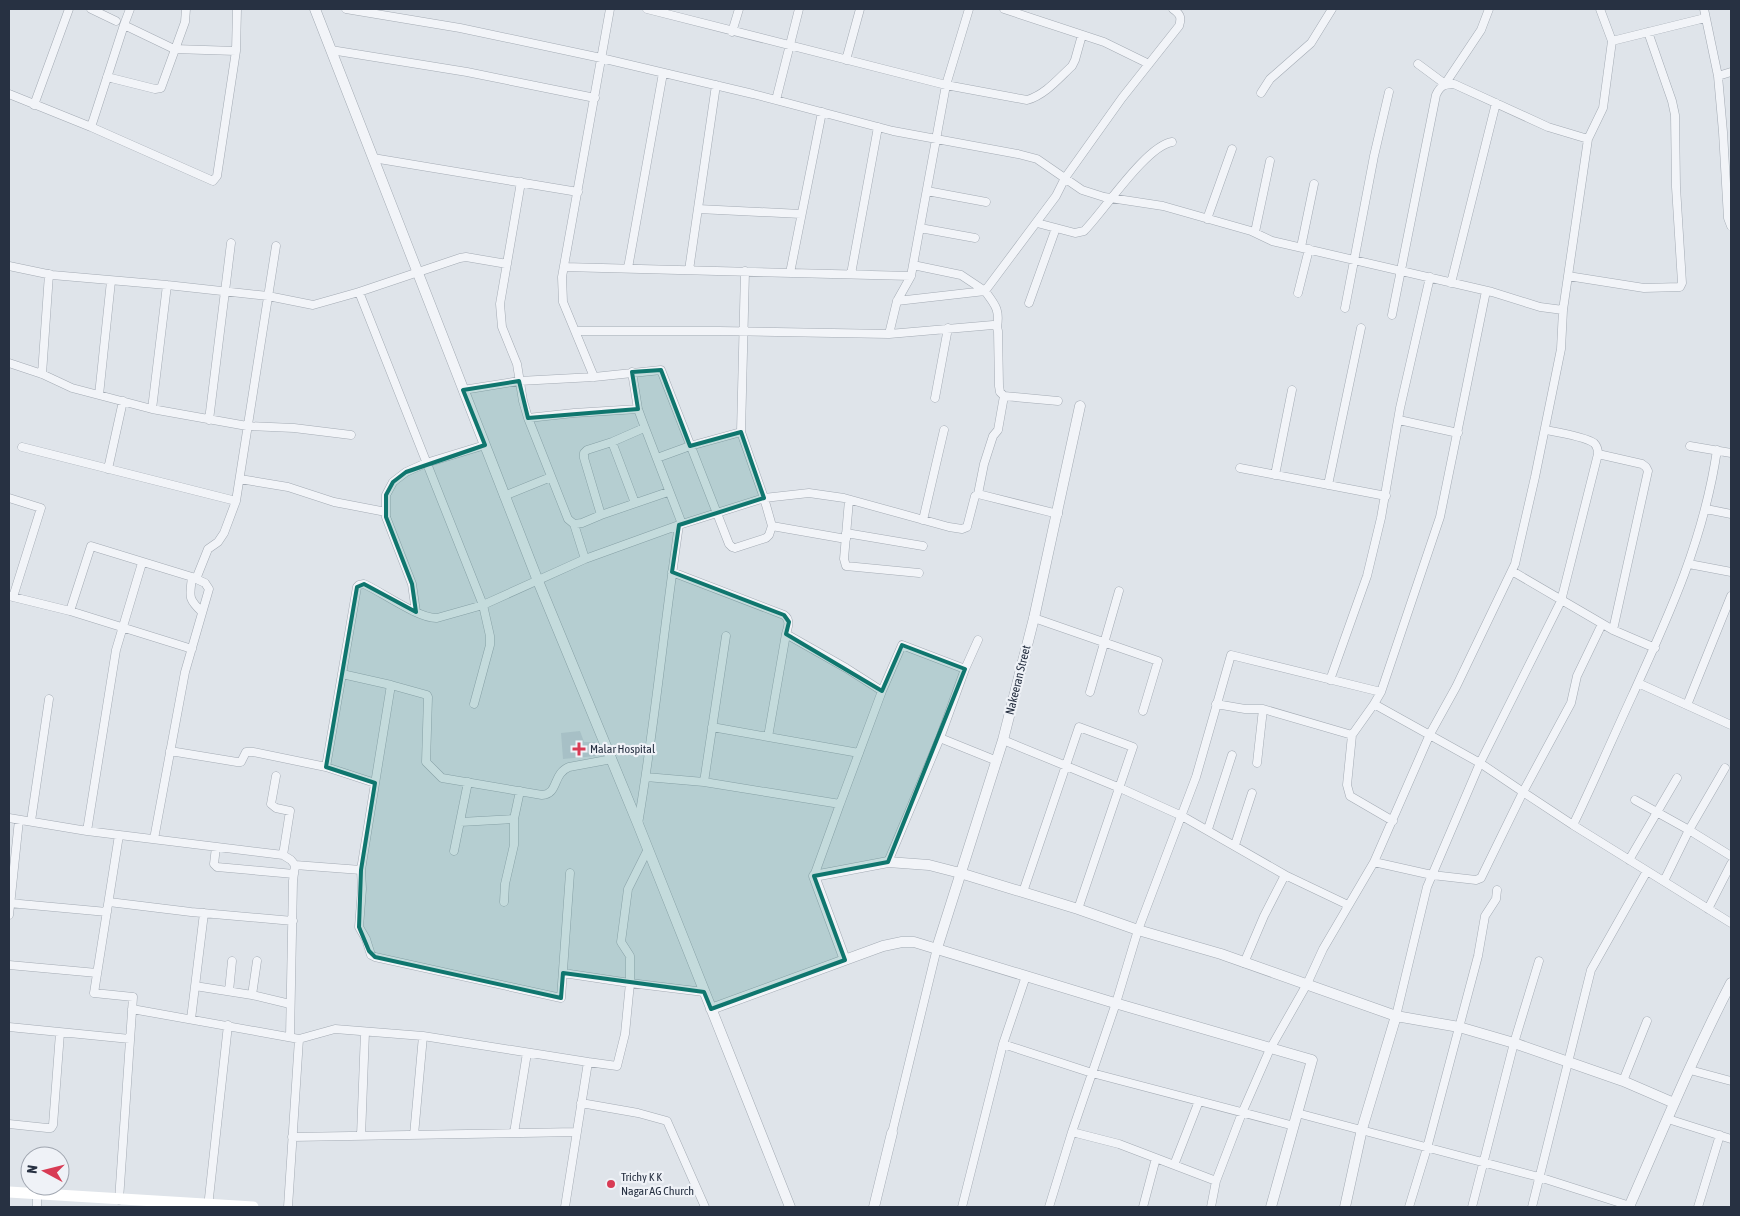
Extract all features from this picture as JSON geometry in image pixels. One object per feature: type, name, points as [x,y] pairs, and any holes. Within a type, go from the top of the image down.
[{"type":"main road","points":[[54,1196],[119,1204],[253,1207]]},
{"type":"street","points":[[34,105],[69,9]]},
{"type":"street","points":[[91,9],[116,21]]},
{"type":"street","points":[[91,127],[130,9]]},
{"type":"street","points":[[106,77],[155,89],[161,88],[185,22],[186,9]]},
{"type":"street","points":[[9,94],[91,127],[207,180],[213,181],[217,176],[236,51],[237,9]]},
{"type":"street","points":[[315,9],[504,496],[638,824],[790,1207]]},
{"type":"street","points":[[346,9],[391,12],[601,58],[776,100],[878,127],[936,140],[1018,154],[1037,159],[1082,190],[1112,198],[1163,206],[1255,232],[1272,240],[1430,277],[1540,307],[1563,310]]},
{"type":"street","points":[[594,377],[563,302],[562,277],[610,9]]},
{"type":"street","points":[[647,9],[671,12],[732,32],[946,85],[1020,99],[1034,98],[1072,66],[1082,35]]},
{"type":"street","points":[[732,32],[739,9]]},
{"type":"street","points":[[776,100],[799,9]]},
{"type":"street","points":[[846,60],[860,9]]},
{"type":"street","points":[[890,334],[897,301],[911,276],[946,85],[968,9]]},
{"type":"street","points":[[1004,9],[1123,50],[1150,64]]},
{"type":"street","points":[[897,301],[985,292],[1037,223],[1056,196],[1065,178],[1122,98],[1179,26],[1180,14],[1173,9]]},
{"type":"street","points":[[1261,93],[1270,79],[1311,43],[1332,9]]},
{"type":"street","points":[[1392,315],[1436,95],[1439,88],[1445,84],[1481,30],[1489,9]]},
{"type":"street","points":[[1211,1207],[1216,1181],[1242,1113],[1270,1049],[1307,984],[1348,905],[1374,862],[1430,734],[1456,687],[1512,571],[1546,430],[1561,349],[1563,310],[1588,139],[1603,108],[1612,41],[1600,9]]},
{"type":"street","points":[[1704,9],[1718,76],[1728,218],[1731,226]]},
{"type":"street","points":[[1612,41],[1705,18]]},
{"type":"street","points":[[124,25],[174,49],[236,51]]},
{"type":"street","points":[[1568,276],[1659,289],[1680,287],[1682,283],[1676,204],[1675,114],[1648,32]]},
{"type":"street","points":[[331,50],[466,72],[595,98]]},
{"type":"street","points":[[1418,64],[1445,84],[1454,84],[1548,127],[1588,139]]},
{"type":"street","points":[[1718,76],[1731,72]]},
{"type":"street","points":[[628,268],[663,73]]},
{"type":"street","points":[[690,270],[716,86]]},
{"type":"street","points":[[1345,308],[1389,92]]},
{"type":"street","points":[[1451,283],[1496,103]]},
{"type":"street","points":[[790,272],[822,112]]},
{"type":"street","points":[[851,274],[878,127]]},
{"type":"street","points":[[1037,223],[1075,233],[1084,231],[1131,174],[1162,146],[1172,142]]},
{"type":"street","points":[[1208,218],[1232,149]]},
{"type":"street","points":[[373,158],[578,192]]},
{"type":"street","points":[[1255,232],[1270,161]]},
{"type":"street","points":[[521,182],[500,304],[502,327],[516,364],[528,418],[568,519],[574,524],[585,559]]},
{"type":"street","points":[[1298,293],[1314,184]]},
{"type":"street","points":[[928,191],[986,202]]},
{"type":"street","points":[[698,209],[802,214]]},
{"type":"street","points":[[920,228],[975,238]]},
{"type":"street","points":[[1028,303],[1056,228]]},
{"type":"street","points":[[209,420],[230,243]]},
{"type":"street","points":[[202,612],[192,603],[190,596],[194,578],[208,549],[218,542],[224,533],[236,502],[276,246]]},
{"type":"street","points":[[9,266],[49,274],[268,296],[313,305],[466,257],[506,264]]},
{"type":"street","points":[[913,265],[961,275],[985,292],[997,309],[999,386],[1000,392],[1004,396],[1058,401]]},
{"type":"street","points":[[564,267],[911,276]]},
{"type":"street","points":[[463,390],[519,381],[594,377],[661,370],[732,547],[735,548],[766,538],[772,526],[741,432],[744,271]]},
{"type":"street","points":[[42,374],[49,274]]},
{"type":"street","points":[[1330,680],[1367,576],[1386,496],[1398,420],[1430,277]]},
{"type":"street","points":[[99,395],[110,281]]},
{"type":"street","points":[[152,409],[167,285]]},
{"type":"street","points":[[1393,821],[1350,796],[1347,785],[1352,735],[1381,692],[1440,517],[1486,291]]},
{"type":"street","points":[[359,292],[483,605],[490,636],[490,645],[474,704]]},
{"type":"street","points":[[576,331],[743,331],[890,334],[988,324],[997,327]]},
{"type":"street","points":[[935,398],[948,328]]},
{"type":"street","points":[[1328,485],[1361,328]]},
{"type":"street","points":[[9,363],[42,374],[72,388],[152,409],[248,426],[294,428],[351,434]]},
{"type":"street","points":[[632,372],[638,409],[680,525],[638,824]]},
{"type":"street","points":[[1275,474],[1292,390]]},
{"type":"street","points":[[326,766],[357,587],[360,584],[369,586],[416,612],[438,618],[483,605],[585,559],[718,512],[764,498],[809,493],[849,500],[962,529],[967,527],[975,496],[978,494],[984,464],[993,436],[998,430],[1004,396]]},
{"type":"street","points":[[108,469],[123,401]]},
{"type":"street","name":"Nakeeran Street","points":[[937,948],[1003,740],[1058,514],[1080,406]]},
{"type":"street","points":[[528,418],[638,409]]},
{"type":"street","points":[[1398,420],[1458,434]]},
{"type":"street","points":[[601,515],[584,453],[587,450],[612,442],[644,428]]},
{"type":"street","points":[[923,520],[944,430]]},
{"type":"street","points":[[1345,1207],[1362,1130],[1396,1016],[1427,887],[1480,763],[1561,601],[1598,454],[1595,444],[1588,440],[1546,430]]},
{"type":"street","points":[[657,458],[690,446],[741,432]]},
{"type":"street","points":[[612,442],[635,503]]},
{"type":"street","points":[[416,612],[412,584],[386,518],[386,495],[393,482],[406,472],[484,445]]},
{"type":"street","points":[[1690,446],[1731,453]]},
{"type":"street","points":[[22,447],[236,502]]},
{"type":"street","points":[[1573,825],[1655,648],[1689,564],[1706,509],[1718,450]]},
{"type":"street","points":[[1598,454],[1642,464],[1648,471],[1613,630]]},
{"type":"street","points":[[1240,468],[1386,496]]},
{"type":"street","points":[[504,496],[552,477]]},
{"type":"street","points":[[240,479],[288,487],[334,502],[386,512]]},
{"type":"street","points":[[574,524],[582,523],[668,492]]},
{"type":"street","points":[[978,494],[1058,514]]},
{"type":"street","points":[[9,498],[41,508],[11,597],[70,611],[192,649]]},
{"type":"street","points":[[849,500],[844,559],[846,566],[919,573]]},
{"type":"street","points":[[1706,509],[1731,514]]},
{"type":"street","points":[[772,526],[923,546]]},
{"type":"street","points":[[70,611],[91,546],[194,578],[205,583],[209,589],[185,672],[154,839]]},
{"type":"street","points":[[87,831],[112,667],[142,563]]},
{"type":"street","points":[[1689,564],[1731,572]]},
{"type":"street","points":[[1512,571],[1613,630],[1655,648]]},
{"type":"street","points":[[672,572],[784,614],[788,618],[789,622],[768,737]]},
{"type":"street","points":[[1090,692],[1119,591]]},
{"type":"street","points":[[1687,705],[1731,596]]},
{"type":"street","points":[[1034,618],[1158,662],[1143,711]]},
{"type":"street","points":[[1374,862],[1432,875],[1476,880],[1481,878],[1523,792],[1571,703],[1577,676],[1602,624]]},
{"type":"street","points":[[786,634],[882,691]]},
{"type":"street","points":[[704,782],[726,636]]},
{"type":"street","points":[[888,862],[940,738],[965,669],[978,640]]},
{"type":"street","points":[[845,960],[814,876],[882,691],[902,645],[965,669]]},
{"type":"street","points":[[1049,1207],[1138,930],[1196,778],[1231,655],[1381,692]]},
{"type":"street","points":[[342,674],[423,693],[428,697],[426,762],[442,778],[548,795],[563,769],[612,760]]},
{"type":"street","points":[[1638,683],[1731,725]]},
{"type":"street","points":[[391,685],[361,870],[362,889],[359,927],[366,939],[369,951],[375,957],[561,998],[570,873]]},
{"type":"street","points":[[31,821],[49,699]]},
{"type":"street","points":[[1216,704],[1245,709],[1264,709],[1352,735]]},
{"type":"street","points":[[1374,704],[1480,763],[1573,825],[1731,923]]},
{"type":"street","points":[[1257,763],[1264,709]]},
{"type":"street","points":[[712,727],[859,753]]},
{"type":"street","points":[[1023,892],[1079,727],[1133,747],[1078,909]]},
{"type":"street","points":[[940,738],[997,761]]},
{"type":"street","points":[[1003,740],[1120,788],[1182,816],[1285,874],[1348,905]]},
{"type":"street","points":[[170,751],[237,762],[241,762],[248,751],[326,766],[375,783]]},
{"type":"street","points":[[1208,829],[1232,755]]},
{"type":"street","points":[[1664,881],[1689,830],[1725,768]]},
{"type":"street","points":[[276,776],[271,804],[276,808],[290,811],[283,855]]},
{"type":"street","points":[[646,777],[704,782],[840,804]]},
{"type":"street","points":[[1629,860],[1677,778]]},
{"type":"street","points":[[454,851],[468,782]]},
{"type":"street","points":[[504,902],[505,884],[514,845],[514,819],[520,791]]},
{"type":"street","points":[[1235,845],[1252,793]]},
{"type":"street","points":[[1635,800],[1731,856]]},
{"type":"street","points":[[9,818],[87,831],[283,855],[291,860],[295,866],[290,1037]]},
{"type":"street","points":[[460,822],[514,819]]},
{"type":"street","points":[[9,915],[12,850],[19,820]]},
{"type":"street","points":[[119,835],[94,993],[133,997],[146,1012]]},
{"type":"street","points":[[216,847],[214,864],[217,867],[294,874]]},
{"type":"street","points":[[132,1009],[300,1039],[334,1029],[423,1036],[617,1066],[625,1034],[630,983],[630,956],[621,942],[628,889],[648,850]]},
{"type":"street","points":[[814,876],[888,862],[929,865],[960,873],[1244,963],[1396,1016],[1459,1027],[1514,1043],[1623,1081],[1674,1103]]},
{"type":"street","points":[[1708,909],[1731,864]]},
{"type":"street","points":[[295,866],[361,870]]},
{"type":"street","points":[[1532,1207],[1591,970],[1647,871]]},
{"type":"street","points":[[1244,963],[1264,916],[1285,874]]},
{"type":"street","points":[[1409,1207],[1427,1148],[1478,956],[1486,916],[1496,899],[1497,890]]},
{"type":"street","points":[[109,902],[292,921]]},
{"type":"street","points":[[10,903],[107,912]]},
{"type":"street","points":[[191,1019],[204,913]]},
{"type":"street","points":[[711,1009],[883,946],[902,942],[914,942],[1312,1060],[1271,1207]]},
{"type":"street","points":[[874,1207],[937,948]]},
{"type":"street","points":[[230,991],[232,961]]},
{"type":"street","points":[[252,995],[257,961]]},
{"type":"street","points":[[1472,1207],[1514,1043],[1538,961]]},
{"type":"street","points":[[9,965],[98,973]]},
{"type":"street","points":[[564,973],[704,992]]},
{"type":"street","points":[[962,1207],[1003,1044],[1026,976]]},
{"type":"street","points":[[1297,1113],[1483,1163],[1539,1176],[1629,1207],[1674,1103],[1727,1000],[1731,983]]},
{"type":"street","points":[[195,986],[252,995],[290,1004]]},
{"type":"street","points":[[119,1204],[133,997]]},
{"type":"street","points":[[1623,1081],[1648,1020]]},
{"type":"street","points":[[209,1206],[228,1025]]},
{"type":"street","points":[[9,1027],[130,1039]]},
{"type":"street","points":[[9,1124],[47,1128],[51,1128],[53,1125],[60,1032]]},
{"type":"street","points":[[361,1136],[365,1032]]},
{"type":"street","points":[[414,1135],[423,1036]]},
{"type":"street","points":[[288,1207],[300,1039]]},
{"type":"street","points":[[1003,1044],[1092,1073],[1294,1126]]},
{"type":"street","points":[[514,1133],[527,1053]]},
{"type":"street","points":[[565,1207],[588,1062]]},
{"type":"street","points":[[1690,1070],[1731,1081]]},
{"type":"street","points":[[1174,1165],[1199,1101]]},
{"type":"street","points":[[581,1104],[638,1113],[668,1121],[705,1207]]},
{"type":"street","points":[[1668,1119],[1731,1139]]},
{"type":"street","points":[[292,1137],[577,1132]]},
{"type":"street","points":[[1072,1132],[1119,1144],[1216,1181]]},
{"type":"street","points":[[1698,1207],[1720,1135]]},
{"type":"street","points":[[1143,1207],[1156,1158]]},
{"type":"highlighted area","points":[[661,370],[690,446],[741,432],[764,498],[679,525],[672,572],[784,615],[789,622],[786,634],[882,691],[902,645],[965,669],[888,862],[814,876],[845,960],[711,1009],[704,992],[563,973],[561,998],[375,957],[369,951],[359,927],[361,870],[375,783],[326,767],[357,587],[364,584],[416,612],[412,584],[386,517],[386,495],[393,482],[406,472],[485,445],[463,390],[519,381],[528,418],[638,409],[632,372]]},
{"type":"shaded area","name":"Malar Hospital","points":[[580,731],[584,742],[595,742],[596,756],[563,759],[561,733]]},
{"type":"place","name":"Malar Hospital","points":[[579,749]]},
{"type":"place","name":"Trichy K K Nagar AG Church","points":[[611,1184]]}]
